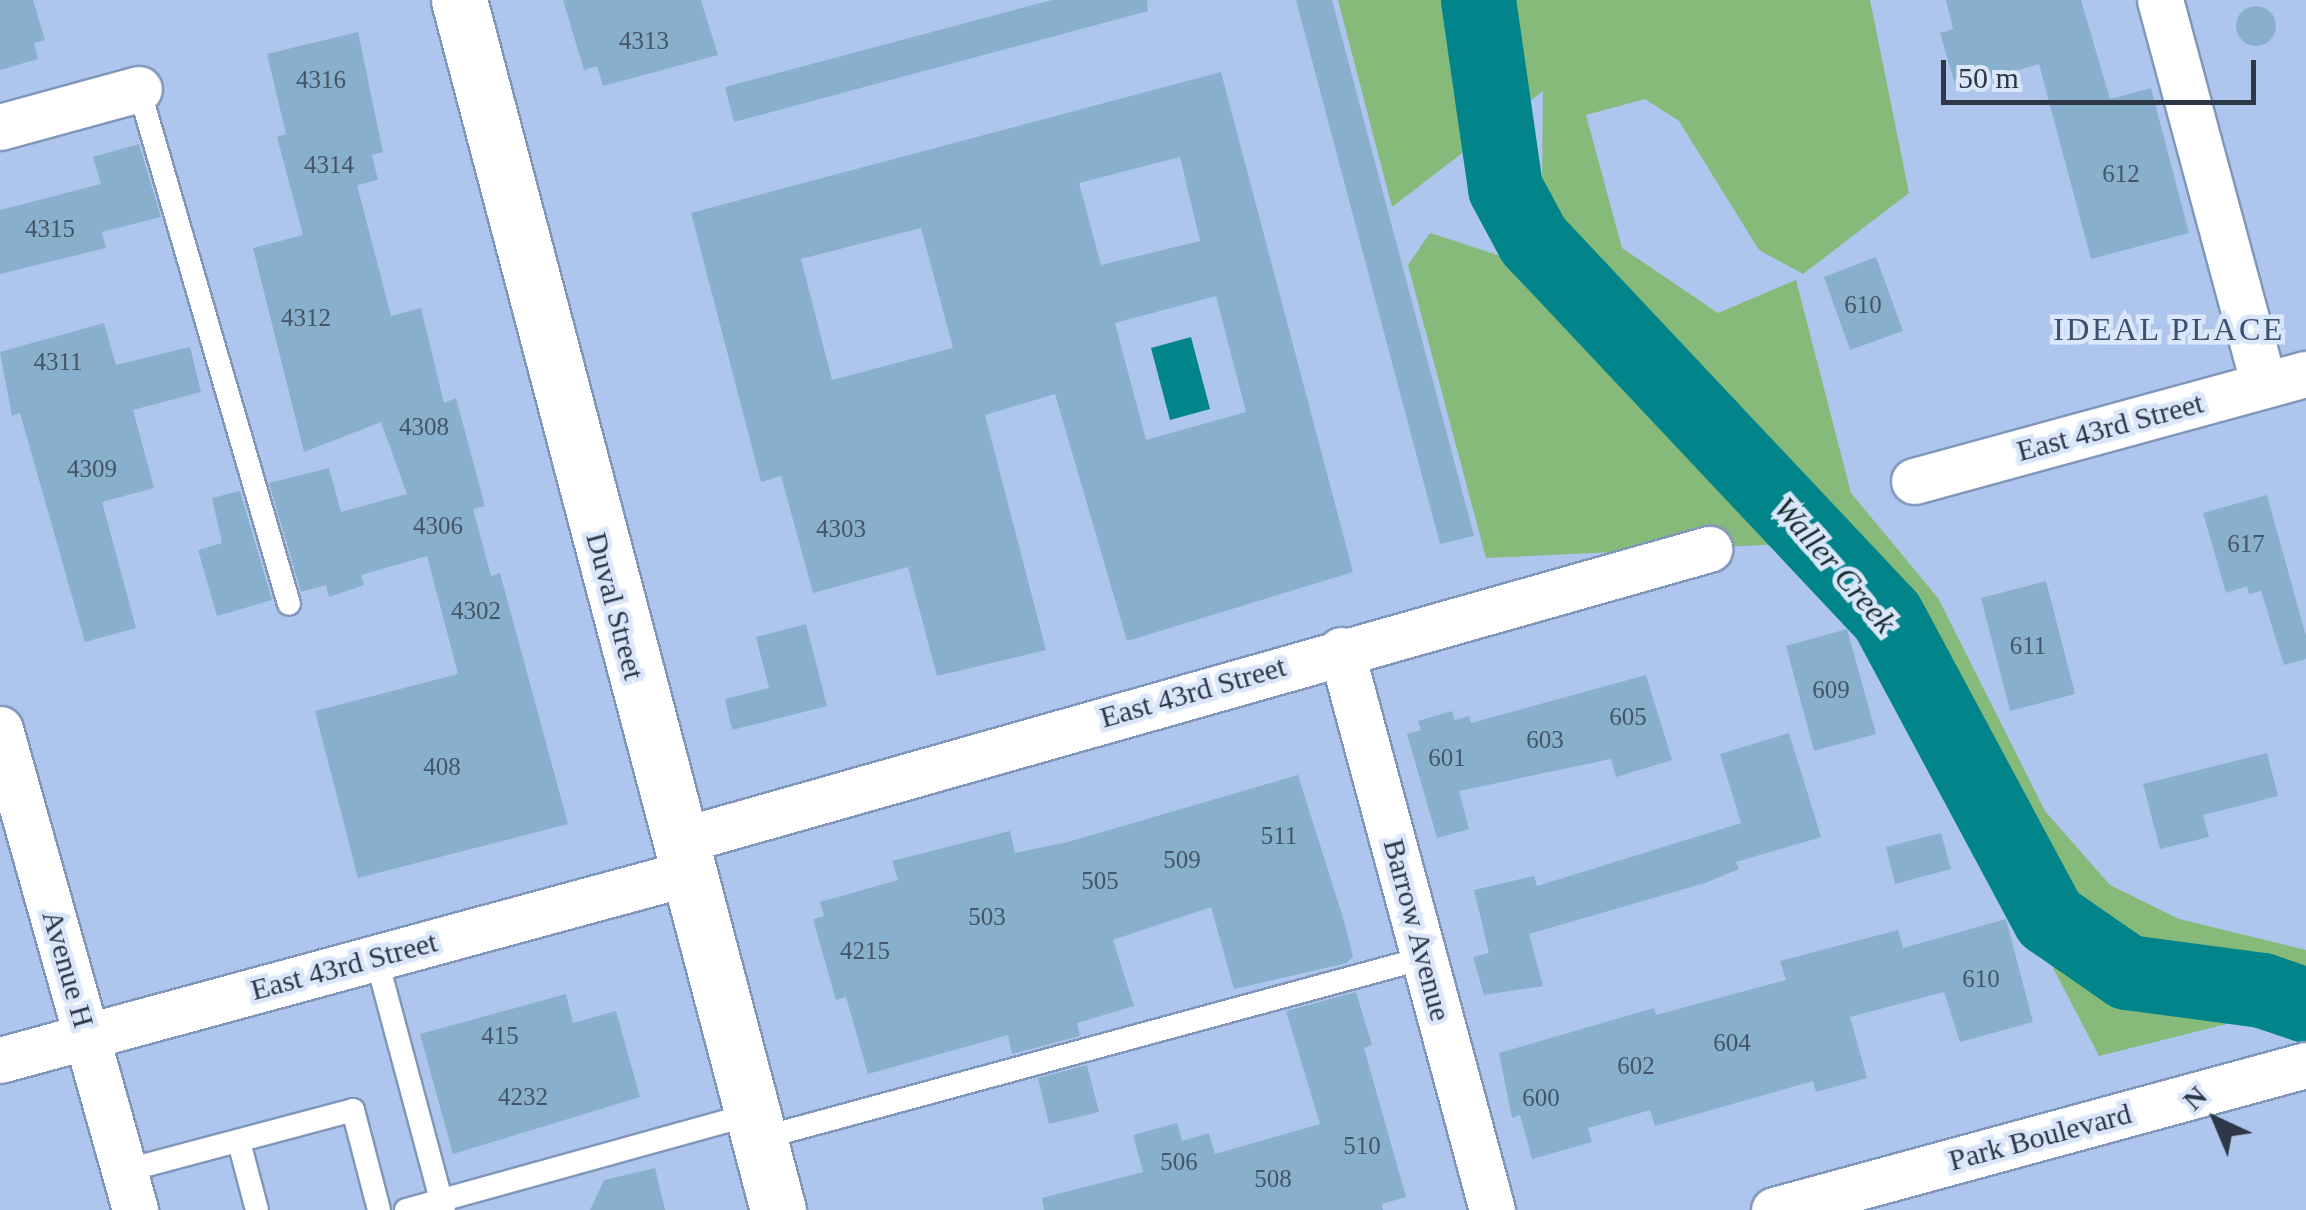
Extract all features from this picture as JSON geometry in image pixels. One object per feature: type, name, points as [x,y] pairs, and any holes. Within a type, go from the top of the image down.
[{"type":"street","name":"Duval Street","points":[[459,0],[778,1210]]},
{"type":"street","points":[[2160,0],[2285,380]]},
{"type":"street","points":[[0,127],[139,89]]},
{"type":"street","name":"East 43rd Street","points":[[1914,481],[2285,380]]},
{"type":"street","name":"East 43rd Street","points":[[0,1060],[376,958],[1341,650],[1709,549]]},
{"type":"street","name":"Barrow Avenue","points":[[1341,650],[1492,1210]]},
{"type":"street","name":"Avenue H","points":[[0,729],[130,1190]]},
{"type":"street","name":"Park Boulevard","points":[[1774,1210],[2306,1065]]},
{"type":"lane","points":[[139,89],[289,604]]},
{"type":"lane","points":[[376,958],[443,1205]]},
{"type":"lane","points":[[406,1210],[443,1205],[1424,958]]},
{"type":"lane","points":[[130,1190],[239,1142],[353,1110],[380,1210]]},
{"type":"lane","points":[[239,1142],[257,1210]]},
{"type":"shaded area","points":[[1338,0],[1870,0],[1909,193],[1803,274],[1759,250],[1679,121],[1645,99],[1586,115],[1622,248],[1718,313],[1796,280],[1851,493],[1938,598],[2045,811],[2110,885],[2179,919],[2306,950],[2306,1004],[2099,1056],[1890,656],[1786,544],[1486,558],[1408,265],[1430,233],[1507,258],[1558,246],[1542,189],[1543,91],[1392,207]]},
{"type":"shaded area","points":[[1191,337],[1210,409],[1170,420],[1151,348]]},
{"type":"building","points":[[0,0],[33,0],[45,40],[34,43],[38,59],[0,70]]},
{"type":"building","points":[[563,0],[701,0],[718,55],[603,86],[597,66],[584,70]]},
{"type":"building","points":[[1052,0],[1147,0],[1148,11],[734,122],[725,87]]},
{"type":"building","points":[[1296,0],[1332,0],[1474,536],[1440,544]]},
{"type":"building","points":[[1946,0],[2081,0],[2110,99],[2151,88],[2189,233],[2091,259],[2039,64],[1956,88],[1940,33],[1953,29]]},
{"type":"building","points":[[2256,6],[2270,12],[2276,26],[2270,40],[2256,46],[2242,40],[2236,26],[2242,12]]},
{"type":"building","points":[[358,32],[383,152],[372,155],[378,180],[357,185],[391,316],[421,308],[444,403],[456,398],[485,506],[473,509],[491,576],[500,573],[568,824],[358,878],[315,711],[458,674],[427,556],[361,575],[364,585],[329,597],[326,585],[301,592],[269,483],[329,468],[341,512],[407,494],[381,422],[304,452],[253,248],[303,235],[277,137],[286,134],[267,54]]},
{"type":"building","points":[[1221,72],[1353,572],[1127,641],[1055,394],[985,415],[1046,650],[937,676],[908,567],[813,593],[781,476],[761,482],[691,213]],"holes":[[[1180,157],[1200,241],[1101,265],[1079,183]],[[921,228],[953,348],[832,380],[801,259]],[[1216,296],[1246,412],[1146,440],[1115,323]]]},
{"type":"building","points":[[139,144],[161,217],[102,232],[106,248],[0,274],[0,210],[101,184],[93,157]]},
{"type":"building","points":[[1876,257],[1903,331],[1850,350],[1824,277]]},
{"type":"building","points":[[104,323],[116,365],[190,347],[201,392],[133,410],[154,488],[102,502],[136,628],[85,642],[20,413],[12,416],[0,352]]},
{"type":"building","points":[[240,491],[272,600],[217,616],[198,550],[222,543],[212,498]]},
{"type":"building","points":[[2267,495],[2306,636],[2306,659],[2284,665],[2261,591],[2249,594],[2247,586],[2226,593],[2203,513]]},
{"type":"building","points":[[2046,581],[2075,694],[2010,711],[1981,598]]},
{"type":"building","points":[[806,624],[827,706],[732,730],[725,699],[769,688],[756,637]]},
{"type":"building","points":[[1847,629],[1876,734],[1814,751],[1786,646]]},
{"type":"building","points":[[1646,675],[1672,760],[1616,777],[1611,759],[1459,791],[1469,829],[1437,838],[1407,734],[1421,730],[1418,721],[1452,711],[1455,720],[1469,716],[1471,723]]},
{"type":"building","points":[[1789,733],[1821,837],[1736,862],[1739,869],[1705,883],[1529,934],[1543,986],[1484,995],[1473,957],[1489,953],[1474,890],[1534,876],[1537,886],[1741,823],[1720,754]]},
{"type":"building","points":[[2267,753],[2278,796],[2203,815],[2209,837],[2160,849],[2143,784]]},
{"type":"building","points":[[1298,775],[1344,921],[1353,956],[1347,963],[1234,989],[1211,907],[1113,940],[1134,1006],[1077,1023],[1080,1036],[1012,1054],[1008,1035],[868,1074],[846,997],[836,1000],[813,919],[824,916],[820,902],[898,880],[892,861],[1010,831],[1015,853],[1068,842]]},
{"type":"building","points":[[1941,833],[1951,869],[1895,884],[1886,847]]},
{"type":"building","points":[[2006,919],[2033,1022],[1960,1042],[1944,992],[1850,1017],[1867,1078],[1816,1092],[1813,1081],[1655,1126],[1650,1110],[1588,1128],[1592,1142],[1532,1159],[1520,1115],[1512,1118],[1499,1053],[1654,1008],[1656,1015],[1786,980],[1780,961],[1898,930],[1903,948]]},
{"type":"building","points":[[1356,992],[1372,1045],[1364,1048],[1406,1197],[1382,1204],[1383,1210],[1044,1210],[1042,1198],[1143,1172],[1133,1135],[1177,1123],[1182,1141],[1209,1133],[1215,1154],[1320,1124],[1286,1011]]},
{"type":"building","points":[[566,994],[573,1023],[616,1011],[640,1097],[453,1154],[420,1034]]},
{"type":"building","points":[[1087,1065],[1099,1112],[1049,1124],[1038,1078]]},
{"type":"building","points":[[655,1168],[665,1210],[590,1210],[604,1180]]},
{"type":"waterway","name":"Waller Creek","points":[[1478,0],[1505,188],[1533,240],[1887,616],[2049,918],[2127,972],[2262,990],[2306,1005]]},
{"type":"district","name":"IDEAL PLACE","points":[[2169,329]]}]
